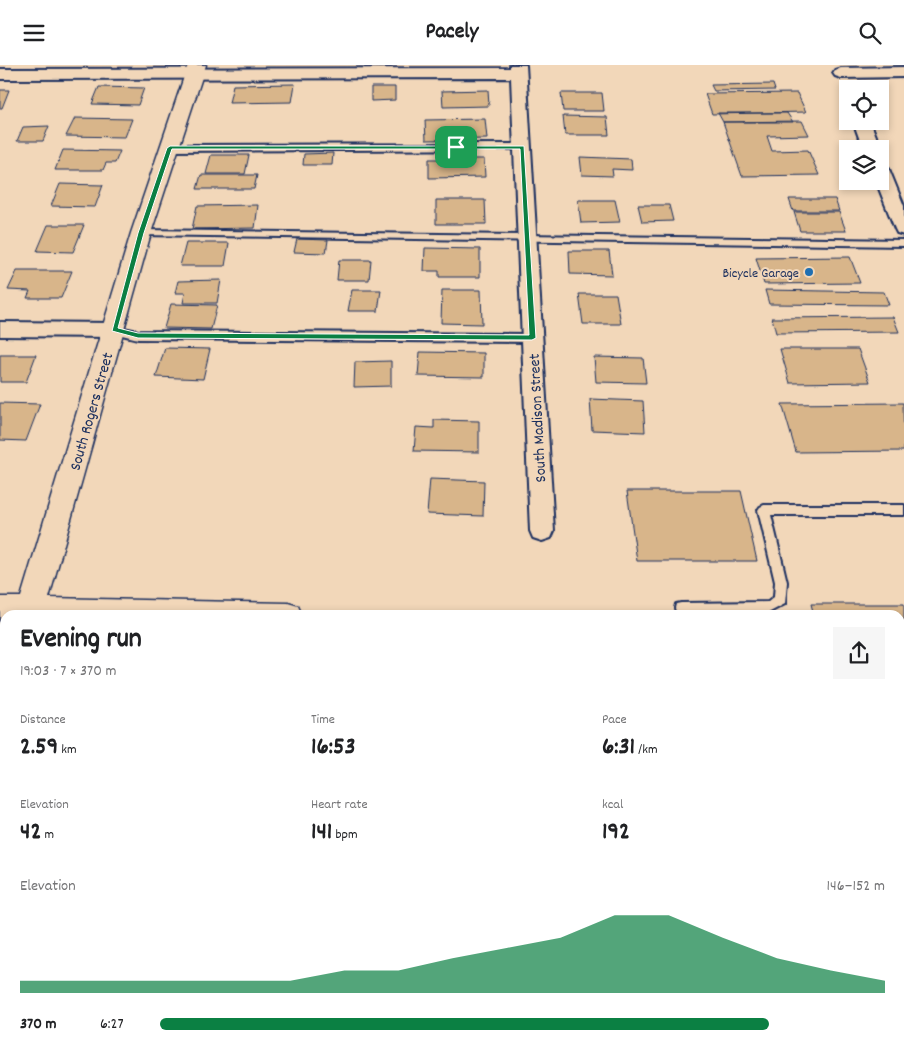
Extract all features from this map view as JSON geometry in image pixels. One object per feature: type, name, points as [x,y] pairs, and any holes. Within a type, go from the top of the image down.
[{"type":"street","points":[[0,74],[45,70],[518,69]]},
{"type":"street","name":"South Madison Street","points":[[518,69],[542,531]]},
{"type":"street","points":[[839,69],[904,72]]},
{"type":"street","name":"South Rogers Street","points":[[33,610],[141,233],[195,70]]},
{"type":"street","points":[[888,190],[904,229]]},
{"type":"street","points":[[0,329],[114,330]]},
{"type":"lane","points":[[170,148],[522,147]]},
{"type":"lane","points":[[141,233],[904,243]]},
{"type":"lane","points":[[114,330],[138,335],[532,338]]},
{"type":"lane","points":[[681,608],[770,607],[780,600],[781,582],[764,510],[904,510]]},
{"type":"building","points":[[295,84],[292,102],[229,103],[233,85]]},
{"type":"building","points":[[773,84],[775,90],[714,91],[711,85]]},
{"type":"building","points":[[99,87],[144,88],[138,105],[92,104]]},
{"type":"building","points":[[371,87],[395,87],[395,100],[371,101]]},
{"type":"building","points":[[0,90],[9,90],[2,108],[0,108]]},
{"type":"building","points":[[488,90],[489,106],[443,107],[442,91]]},
{"type":"building","points":[[561,93],[602,93],[604,111],[563,111]]},
{"type":"building","points":[[797,93],[806,112],[712,114],[705,94]]},
{"type":"building","points":[[718,113],[787,113],[793,122],[723,122]]},
{"type":"building","points":[[563,116],[607,117],[609,135],[565,135]]},
{"type":"building","points":[[75,118],[132,119],[125,137],[66,136]]},
{"type":"building","points":[[485,119],[487,139],[426,140],[425,120]]},
{"type":"building","points":[[802,121],[809,135],[767,136],[772,151],[808,150],[819,175],[742,176],[723,122]]},
{"type":"building","points":[[49,126],[43,141],[17,141],[23,127]]},
{"type":"building","points":[[63,150],[120,151],[115,163],[106,163],[103,170],[55,170]]},
{"type":"building","points":[[333,153],[332,165],[303,165],[304,154]]},
{"type":"building","points":[[211,155],[249,155],[245,174],[206,174]]},
{"type":"building","points":[[580,157],[631,159],[632,170],[612,169],[613,176],[582,175]]},
{"type":"building","points":[[429,159],[484,159],[485,177],[429,178]]},
{"type":"building","points":[[201,175],[257,175],[254,189],[197,189]]},
{"type":"building","points":[[60,184],[103,185],[95,207],[51,206]]},
{"type":"building","points":[[789,199],[835,199],[839,211],[793,211]]},
{"type":"building","points":[[436,200],[485,200],[486,224],[436,224]]},
{"type":"building","points":[[578,200],[615,200],[620,222],[581,223]]},
{"type":"building","points":[[258,205],[255,228],[192,229],[197,206]]},
{"type":"building","points":[[638,205],[669,205],[673,221],[642,222]]},
{"type":"building","points":[[794,212],[839,212],[846,231],[800,231]]},
{"type":"building","points":[[48,225],[84,225],[73,252],[37,251]]},
{"type":"building","points":[[297,239],[328,240],[326,253],[294,252]]},
{"type":"building","points":[[186,243],[229,243],[225,266],[180,266]]},
{"type":"building","points":[[425,248],[480,249],[480,277],[439,277],[439,271],[424,271]]},
{"type":"building","points":[[569,251],[609,251],[612,275],[570,274]]},
{"type":"building","points":[[850,257],[860,283],[764,284],[756,258]]},
{"type":"building","points":[[339,260],[371,260],[369,280],[337,280]]},
{"type":"building","points":[[17,271],[72,271],[61,298],[27,298],[30,291],[8,290]]},
{"type":"building","points":[[221,280],[217,303],[183,303],[185,293],[175,293],[178,281]]},
{"type":"building","points":[[352,290],[381,290],[378,311],[348,311]]},
{"type":"building","points":[[442,290],[481,290],[482,324],[441,323]]},
{"type":"building","points":[[765,290],[884,292],[889,305],[769,304]]},
{"type":"building","points":[[579,294],[616,294],[621,324],[583,324]]},
{"type":"building","points":[[171,304],[217,305],[211,329],[164,328]]},
{"type":"building","points":[[893,317],[899,332],[776,333],[772,318]]},
{"type":"building","points":[[165,348],[210,349],[203,379],[156,377]]},
{"type":"building","points":[[780,349],[858,349],[870,382],[790,383]]},
{"type":"building","points":[[420,352],[484,353],[484,377],[418,376]]},
{"type":"building","points":[[0,355],[36,355],[26,382],[0,382]]},
{"type":"building","points":[[594,357],[643,358],[646,383],[596,382]]},
{"type":"building","points":[[391,361],[391,386],[354,387],[355,362]]},
{"type":"building","points":[[590,399],[643,401],[645,432],[592,430]]},
{"type":"building","points":[[0,403],[40,404],[26,441],[0,440]]},
{"type":"building","points":[[903,403],[904,451],[796,452],[782,404]]},
{"type":"building","points":[[434,420],[479,421],[479,452],[414,451],[416,427],[434,428]]},
{"type":"building","points":[[430,479],[484,481],[483,516],[427,514]]},
{"type":"building","points":[[627,491],[741,491],[757,561],[637,561]]},
{"type":"building","points":[[811,604],[904,604],[904,610],[813,610]]},
{"type":"place","name":"Bicycle Garage","points":[[809,272]]},
{"type":"route","points":[[456,147],[522,147],[532,338],[138,335],[114,330],[141,233],[170,148],[456,147]]}]
